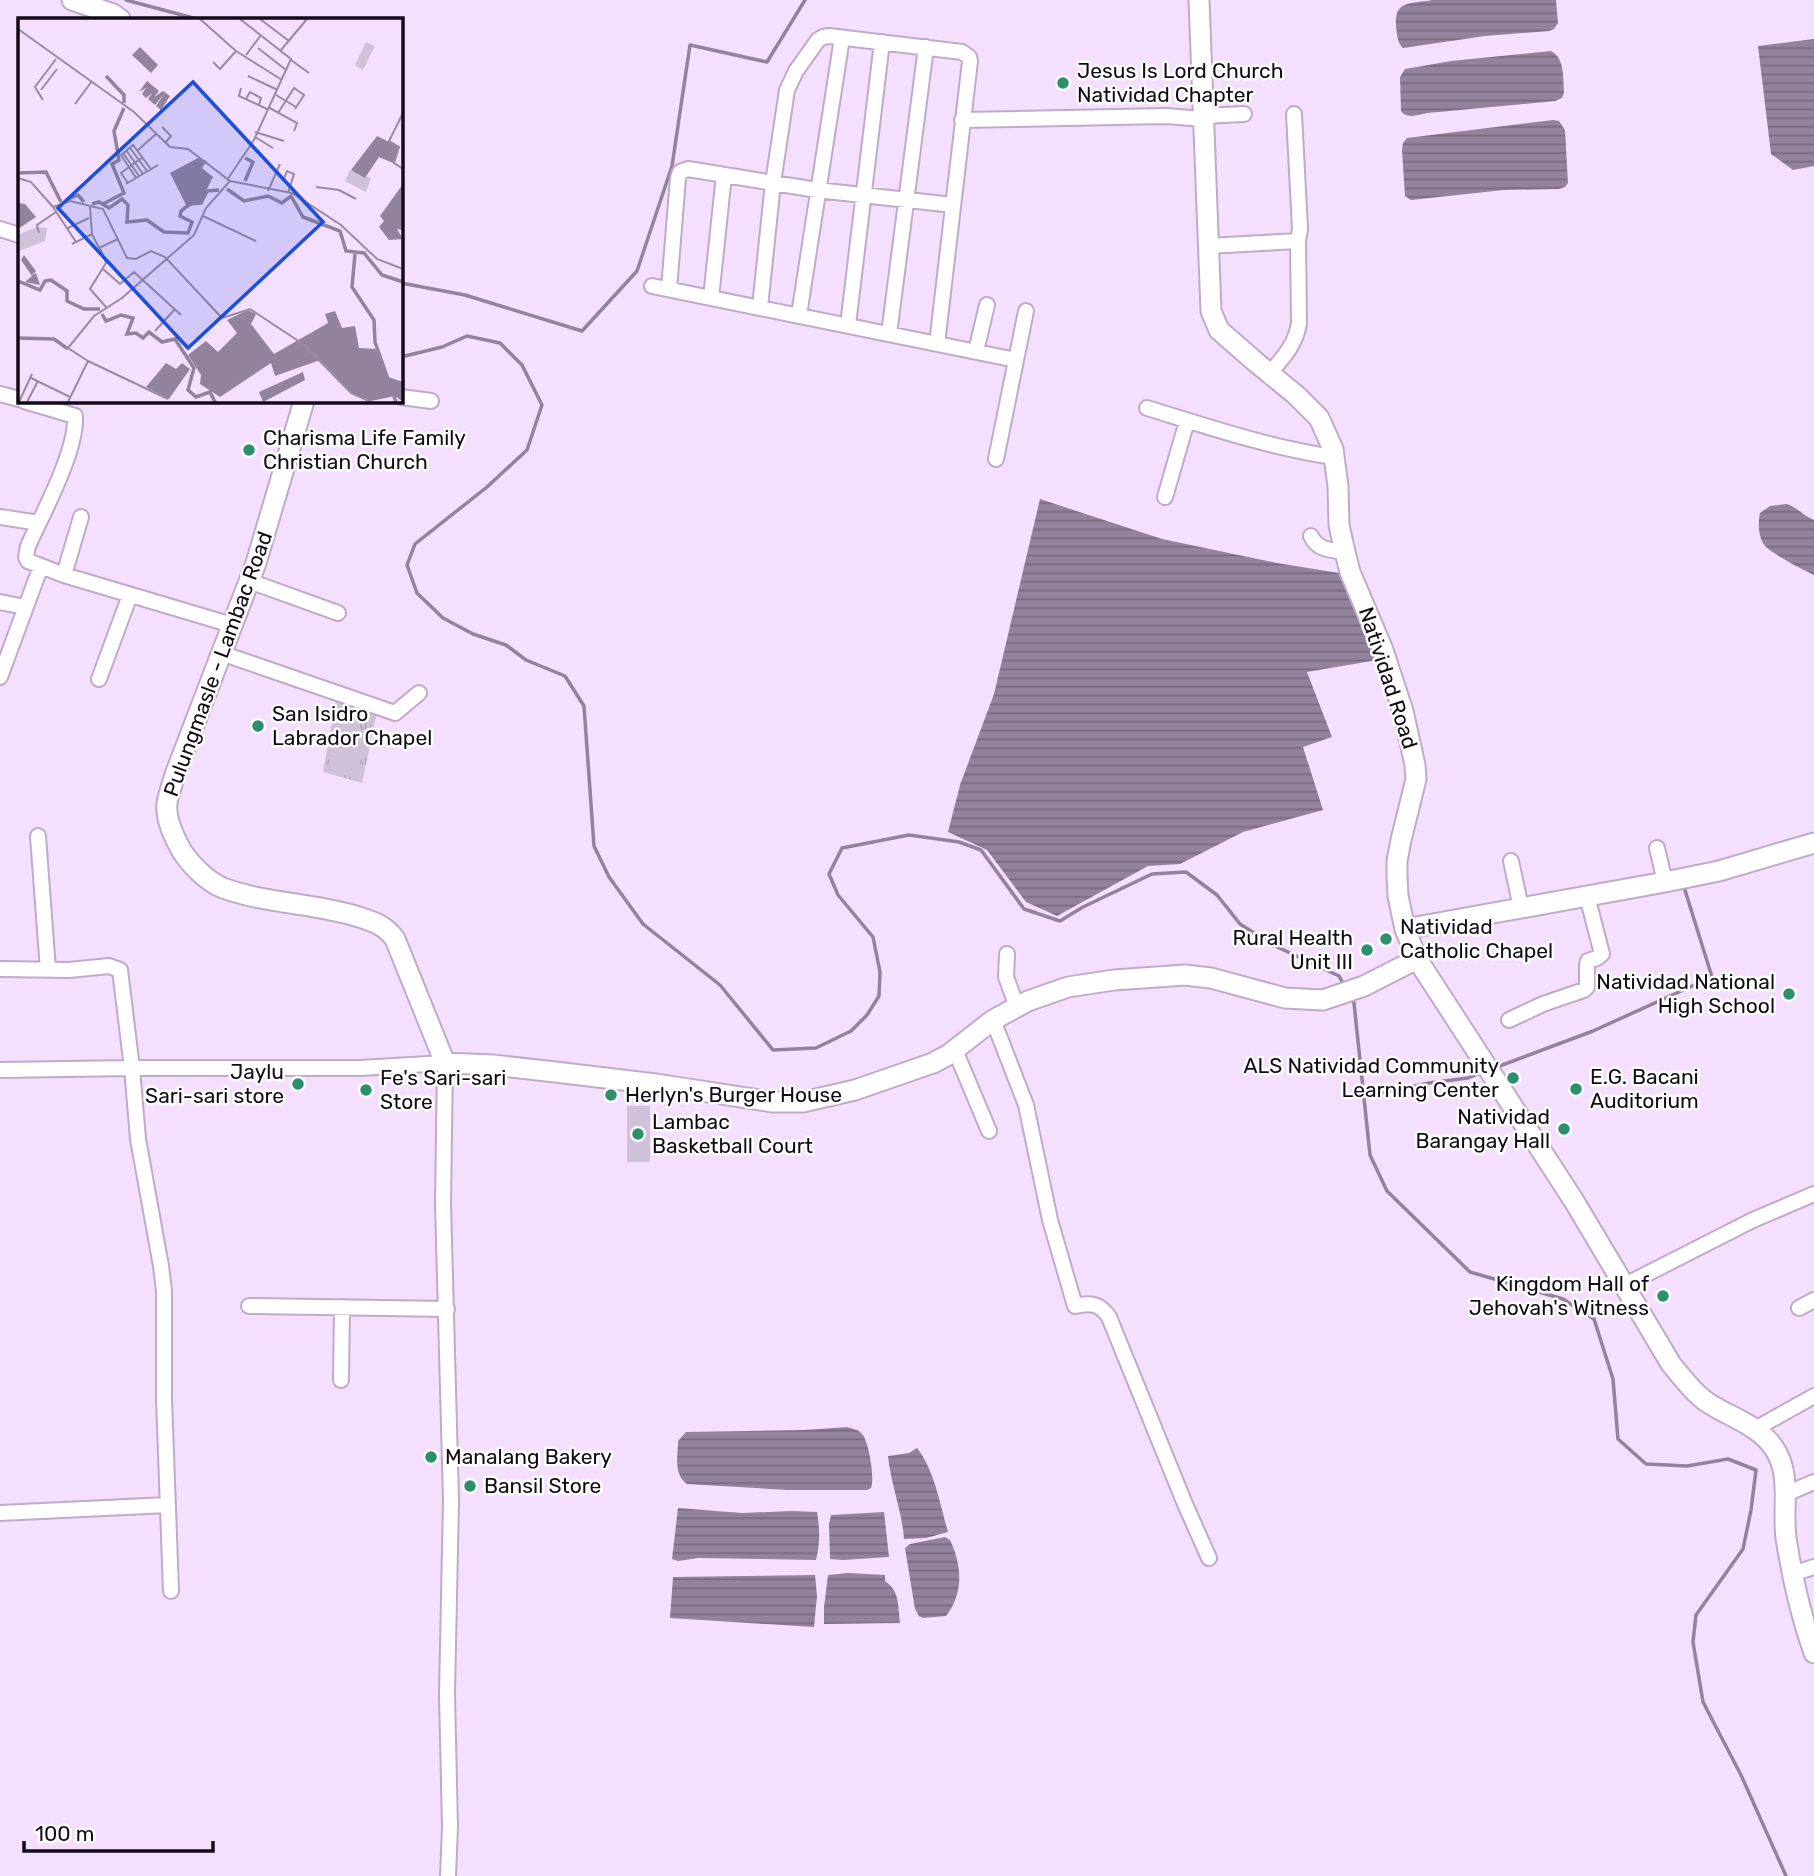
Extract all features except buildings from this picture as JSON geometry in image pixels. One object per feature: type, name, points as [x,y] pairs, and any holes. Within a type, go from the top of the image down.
[{"type":"street","points":[[72,0],[119,18]]},
{"type":"street","name":"Natividad Road","points":[[1199,0],[1211,311],[1219,330],[1296,395],[1319,418],[1328,435],[1338,486],[1339,525],[1350,572],[1383,650],[1403,711],[1415,765],[1416,779],[1397,861],[1398,896],[1405,929],[1417,959],[1574,1201],[1671,1364],[1705,1400],[1755,1429],[1773,1446],[1780,1458],[1786,1494],[1785,1534],[1792,1574],[1814,1653]]},
{"type":"street","points":[[761,307],[773,183],[787,90],[818,40],[829,36],[962,52],[969,57],[937,344]]},
{"type":"street","points":[[799,315],[842,38]]},
{"type":"street","points":[[848,325],[882,42]]},
{"type":"street","points":[[890,334],[926,47]]},
{"type":"street","points":[[962,120],[1166,116],[1203,118],[1244,114]]},
{"type":"street","points":[[1269,374],[1293,345],[1299,323],[1300,229],[1294,114]]},
{"type":"street","points":[[669,289],[678,178],[680,172],[688,169],[817,190],[953,205]]},
{"type":"street","points":[[711,298],[724,175]]},
{"type":"street","points":[[0,229],[18,235]]},
{"type":"street","points":[[1208,246],[1298,241]]},
{"type":"street","points":[[652,286],[1016,360]]},
{"type":"street","points":[[976,351],[987,305]]},
{"type":"street","points":[[996,459],[1026,311]]},
{"type":"street","points":[[0,394],[18,399]]},
{"type":"street","points":[[402,397],[430,401]]},
{"type":"street","points":[[29,402],[75,416]]},
{"type":"street","points":[[78,402],[67,458],[28,546],[28,561],[64,575],[232,625]]},
{"type":"street","name":"Pulungmasle - Lambac Road","points":[[304,402],[277,498],[249,581],[190,732],[167,804],[169,823],[187,858],[207,878],[221,887],[274,901],[345,913],[380,924],[388,930],[445,1063]]},
{"type":"street","points":[[1147,408],[1250,439],[1334,457]]},
{"type":"street","points":[[1165,497],[1187,421]]},
{"type":"street","points":[[0,517],[39,523]]},
{"type":"street","points":[[64,575],[81,517]]},
{"type":"street","points":[[1311,536],[1319,547],[1345,552]]},
{"type":"street","points":[[0,677],[7,640],[26,607],[41,566]]},
{"type":"street","points":[[249,581],[338,613]]},
{"type":"street","points":[[99,679],[130,595]]},
{"type":"street","points":[[0,601],[26,607]]},
{"type":"street","points":[[221,653],[394,713],[419,692]]},
{"type":"street","points":[[38,836],[48,971]]},
{"type":"street","points":[[1405,929],[1719,871],[1814,843]]},
{"type":"street","points":[[1657,848],[1665,882]]},
{"type":"street","points":[[1511,862],[1521,908]]},
{"type":"street","points":[[1509,1020],[1587,988],[1588,961],[1602,954],[1587,896]]},
{"type":"street","points":[[1007,954],[1006,977],[1017,1007]]},
{"type":"street","points":[[0,1070],[360,1068],[445,1063],[493,1065],[656,1084],[773,1102],[803,1102],[836,1096],[933,1063],[993,1020],[1048,993],[1068,987],[1172,975],[1210,978],[1296,999],[1323,1000],[1364,986],[1417,959]]},
{"type":"street","points":[[0,969],[48,971],[109,966],[120,971],[138,1139],[164,1291],[164,1398],[171,1591]]},
{"type":"street","points":[[993,1020],[1026,1105],[1049,1220],[1075,1306],[1090,1303],[1104,1310],[1110,1317],[1209,1558]]},
{"type":"street","points":[[954,1050],[989,1130]]},
{"type":"street","points":[[445,1063],[443,1204],[451,1500],[447,1694],[449,1876]]},
{"type":"street","points":[[1625,1284],[1753,1220],[1814,1194]]},
{"type":"street","points":[[1799,1308],[1814,1300]]},
{"type":"street","points":[[249,1306],[447,1309]]},
{"type":"street","points":[[341,1380],[342,1307]]},
{"type":"street","points":[[1755,1429],[1814,1396]]},
{"type":"street","points":[[1786,1494],[1814,1482]]},
{"type":"street","points":[[0,1513],[168,1504]]},
{"type":"street","points":[[1792,1574],[1814,1567]]},
{"type":"green space","points":[[336,700],[377,712],[362,783],[323,772]]},
{"type":"green space","name":"Lambac Basketball Court","points":[[627,1106],[650,1106],[650,1162],[627,1162]]},
{"type":"shaded area","points":[[1432,0],[1556,0],[1558,23],[1549,31],[1485,36],[1403,48],[1396,26],[1401,7]]},
{"type":"shaded area","points":[[1814,39],[1814,166],[1793,170],[1771,154],[1758,46]]},
{"type":"shaded area","points":[[1551,51],[1559,59],[1563,75],[1564,93],[1562,98],[1555,101],[1413,116],[1401,111],[1400,77],[1405,69],[1451,61]]},
{"type":"shaded area","points":[[1559,121],[1565,130],[1568,183],[1565,187],[1504,190],[1411,200],[1405,196],[1402,150],[1407,138]]},
{"type":"shaded area","points":[[1040,499],[1162,539],[1277,563],[1344,572],[1383,659],[1307,672],[1332,737],[1303,747],[1323,810],[1243,832],[1180,864],[1148,866],[1057,916],[1026,902],[987,850],[948,832],[960,785],[994,694]]},
{"type":"shaded area","points":[[1787,504],[1814,520],[1814,575],[1774,553],[1761,539],[1760,513],[1770,506]]},
{"type":"shaded area","points":[[847,1427],[860,1432],[867,1444],[872,1483],[867,1490],[787,1490],[687,1484],[678,1470],[678,1441],[686,1432]]},
{"type":"shaded area","points":[[917,1448],[933,1478],[948,1532],[926,1538],[904,1539],[888,1456],[909,1453]]},
{"type":"shaded area","points":[[678,1508],[742,1513],[817,1512],[819,1536],[816,1560],[672,1559]]},
{"type":"shaded area","points":[[884,1512],[889,1557],[830,1559],[831,1515]]},
{"type":"shaded area","points":[[945,1537],[950,1540],[959,1569],[956,1598],[946,1616],[923,1618],[915,1609],[905,1548],[910,1544]]},
{"type":"shaded area","points":[[815,1575],[817,1596],[814,1627],[670,1618],[673,1577]]},
{"type":"shaded area","points":[[828,1575],[885,1575],[885,1581],[896,1594],[900,1623],[824,1624]]},
{"type":"waterway","points":[[126,0],[193,18]]},
{"type":"waterway","points":[[402,283],[465,295],[582,331],[637,271],[672,166],[690,45],[767,62],[805,0]]},
{"type":"waterway","points":[[402,354],[442,347],[467,336],[500,343],[522,365],[542,405],[527,450],[487,487],[415,544],[407,565],[417,593],[443,618],[473,634],[506,645],[526,660],[565,676],[584,706],[594,846],[609,877],[643,924],[720,985],[773,1050],[816,1048],[851,1031],[867,1015],[879,996],[880,972],[873,937],[838,895],[829,874],[842,848],[909,835],[959,842],[981,850],[1024,909],[1060,921],[1152,874],[1186,872],[1217,895],[1240,924],[1273,945],[1339,976],[1344,985]]},
{"type":"waterway","points":[[1497,1067],[1593,1031],[1712,977],[1684,887]]},
{"type":"waterway","points":[[1351,998],[1354,1003],[1370,1155],[1387,1191],[1470,1272],[1563,1299],[1594,1319],[1613,1379],[1618,1439],[1646,1464],[1687,1466],[1728,1459],[1756,1470],[1743,1549],[1696,1615],[1693,1642],[1703,1702],[1741,1775],[1786,1876]]},
{"type":"waterway","points":[[1364,1097],[1468,1078],[1483,1072]]},
{"type":"place","name":"Jesus Is Lord Church Natividad Chapter","points":[[1063,83]]},
{"type":"place","name":"Charisma Life Family Christian Church","points":[[249,450]]},
{"type":"place","name":"San Isidro Labrador Chapel","points":[[258,726]]},
{"type":"place","name":"Natividad Catholic Chapel","points":[[1386,939]]},
{"type":"place","name":"Rural Health Unit III","points":[[1367,950]]},
{"type":"place","name":"Natividad National High School","points":[[1789,994]]},
{"type":"place","name":"ALS Natividad Community Learning Center","points":[[1513,1078]]},
{"type":"place","name":"Jaylu Sari-sari store","points":[[298,1084]]},
{"type":"place","name":"E.G. Bacani Auditorium","points":[[1576,1089]]},
{"type":"place","name":"Fe's Sari-sari Store","points":[[366,1090]]},
{"type":"place","name":"Herlyn's Burger House","points":[[611,1095]]},
{"type":"place","name":"Natividad Barangay Hall","points":[[1564,1129]]},
{"type":"place","name":"Lambac Basketball Court","points":[[638,1134]]},
{"type":"place","name":"Kingdom Hall of Jehovah's Witness","points":[[1663,1296]]},
{"type":"place","name":"Manalang Bakery","points":[[431,1457]]},
{"type":"place","name":"Bansil Store","points":[[470,1486]]}]
